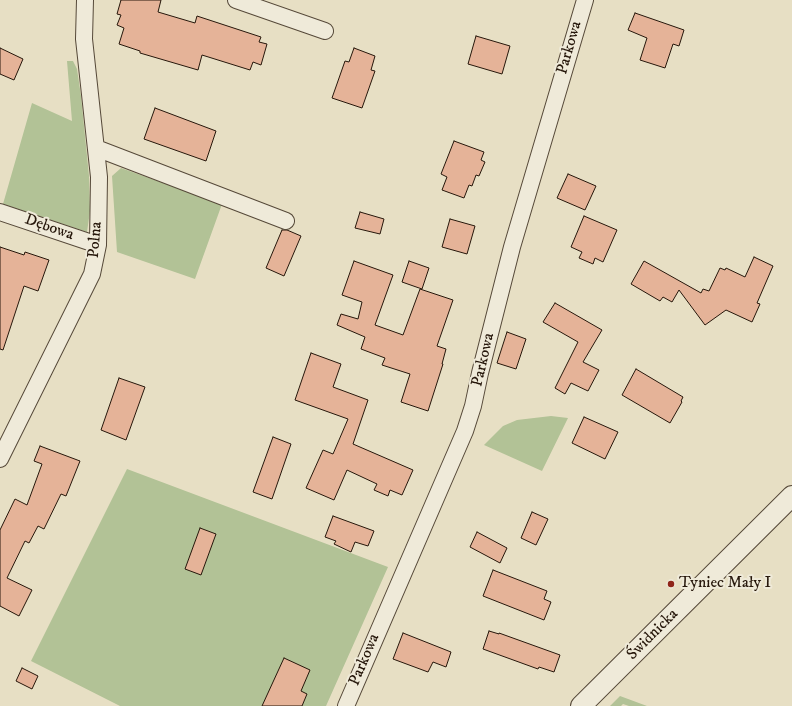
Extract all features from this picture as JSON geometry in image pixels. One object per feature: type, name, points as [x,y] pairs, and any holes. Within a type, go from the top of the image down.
[{"type":"street","name":"Polna","points":[[0,459],[92,274],[98,245],[99,177],[84,39],[85,0]]},
{"type":"street","points":[[236,0],[325,31]]},
{"type":"street","name":"Parkowa","points":[[346,706],[465,431],[473,406],[512,247],[585,0]]},
{"type":"street","points":[[96,148],[286,221]]},
{"type":"street","name":"Dębowa","points":[[0,212],[98,245]]},
{"type":"street","name":"Świdnicka","points":[[581,706],[792,496]]},
{"type":"green space","points":[[67,61],[73,61],[77,69],[81,96],[89,176],[90,211],[87,232],[3,204],[32,103],[72,121]]},
{"type":"green space","points":[[121,168],[222,204],[195,279],[117,252],[112,176]]},
{"type":"green space","points":[[551,416],[568,418],[542,471],[484,445],[503,426],[517,420]]},
{"type":"green space","points":[[127,469],[388,567],[326,706],[120,706],[31,661]]},
{"type":"green space","points":[[620,696],[647,706],[629,706],[623,704],[621,706],[610,706]]},
{"type":"building","points":[[121,0],[161,0],[158,12],[195,23],[197,16],[261,37],[259,42],[267,44],[261,65],[253,62],[250,70],[202,55],[198,70],[140,53],[140,51],[119,44],[124,28],[117,25],[121,15],[117,14]]},
{"type":"building","points":[[635,13],[684,30],[679,46],[673,44],[665,68],[640,60],[647,38],[628,30]]},
{"type":"building","points":[[476,36],[510,46],[502,74],[468,64]]},
{"type":"building","points":[[0,48],[23,59],[14,80],[0,74]]},
{"type":"building","points":[[354,48],[375,56],[371,70],[375,71],[362,108],[332,98],[345,61],[349,62]]},
{"type":"building","points":[[155,108],[216,131],[206,161],[144,139]]},
{"type":"building","points":[[454,141],[484,152],[481,160],[485,162],[479,176],[476,175],[472,186],[469,185],[464,198],[442,190],[447,177],[441,174]]},
{"type":"building","points":[[568,174],[596,186],[585,210],[557,198]]},
{"type":"building","points":[[360,212],[384,219],[380,234],[355,228]]},
{"type":"building","points":[[584,216],[617,230],[603,262],[595,258],[593,264],[579,258],[582,252],[571,247]]},
{"type":"building","points":[[450,219],[475,226],[467,254],[442,247]]},
{"type":"building","points":[[282,230],[287,230],[301,236],[284,276],[266,268]]},
{"type":"building","points":[[0,247],[24,255],[25,252],[49,260],[38,291],[24,286],[3,350],[0,349]]},
{"type":"building","points":[[754,257],[773,266],[757,303],[760,304],[752,322],[726,310],[705,325],[679,290],[672,302],[663,297],[660,301],[631,284],[644,261],[701,293],[703,289],[709,291],[720,268],[725,270],[726,268],[745,277]]},
{"type":"building","points":[[354,261],[393,275],[375,325],[403,335],[420,289],[453,300],[437,346],[446,349],[443,364],[428,411],[401,402],[410,374],[382,365],[385,358],[361,349],[365,337],[337,325],[341,314],[358,319],[362,302],[342,295]]},
{"type":"building","points":[[409,261],[429,268],[422,289],[402,282]]},
{"type":"building","points":[[555,303],[602,330],[583,362],[599,370],[588,391],[571,383],[565,394],[555,388],[578,342],[543,322]]},
{"type":"building","points":[[507,332],[526,339],[516,369],[497,363]]},
{"type":"building","points":[[311,353],[341,364],[333,387],[368,400],[353,444],[413,470],[402,495],[390,490],[388,496],[374,490],[377,484],[347,470],[334,500],[306,488],[323,450],[333,454],[348,419],[295,400]]},
{"type":"building","points":[[636,369],[683,397],[682,402],[670,423],[622,395]]},
{"type":"building","points":[[119,378],[145,387],[126,440],[101,430]]},
{"type":"building","points":[[584,417],[618,432],[605,459],[572,443]]},
{"type":"building","points":[[273,437],[291,444],[272,499],[253,492]]},
{"type":"building","points":[[40,446],[80,461],[66,496],[61,494],[44,529],[38,526],[29,543],[25,541],[7,578],[32,590],[19,616],[0,606],[0,530],[15,499],[27,505],[42,464],[34,461]]},
{"type":"building","points":[[532,512],[548,519],[536,545],[521,538]]},
{"type":"building","points":[[333,516],[374,531],[368,546],[355,542],[351,552],[334,544],[336,541],[325,537]]},
{"type":"building","points":[[200,528],[216,534],[201,575],[185,569]]},
{"type":"building","points":[[477,532],[507,548],[500,563],[470,547]]},
{"type":"building","points":[[493,570],[547,591],[544,599],[551,602],[544,620],[483,596]]},
{"type":"building","points":[[489,631],[499,633],[560,655],[554,672],[539,667],[538,669],[483,649]]},
{"type":"building","points":[[403,633],[451,652],[446,667],[433,662],[428,672],[393,659]]},
{"type":"building","points":[[284,658],[310,670],[301,691],[307,694],[302,706],[262,706]]},
{"type":"building","points":[[22,668],[38,676],[32,689],[16,681]]},
{"type":"place","name":"Tyniec Mały I","points":[[671,584]]}]
